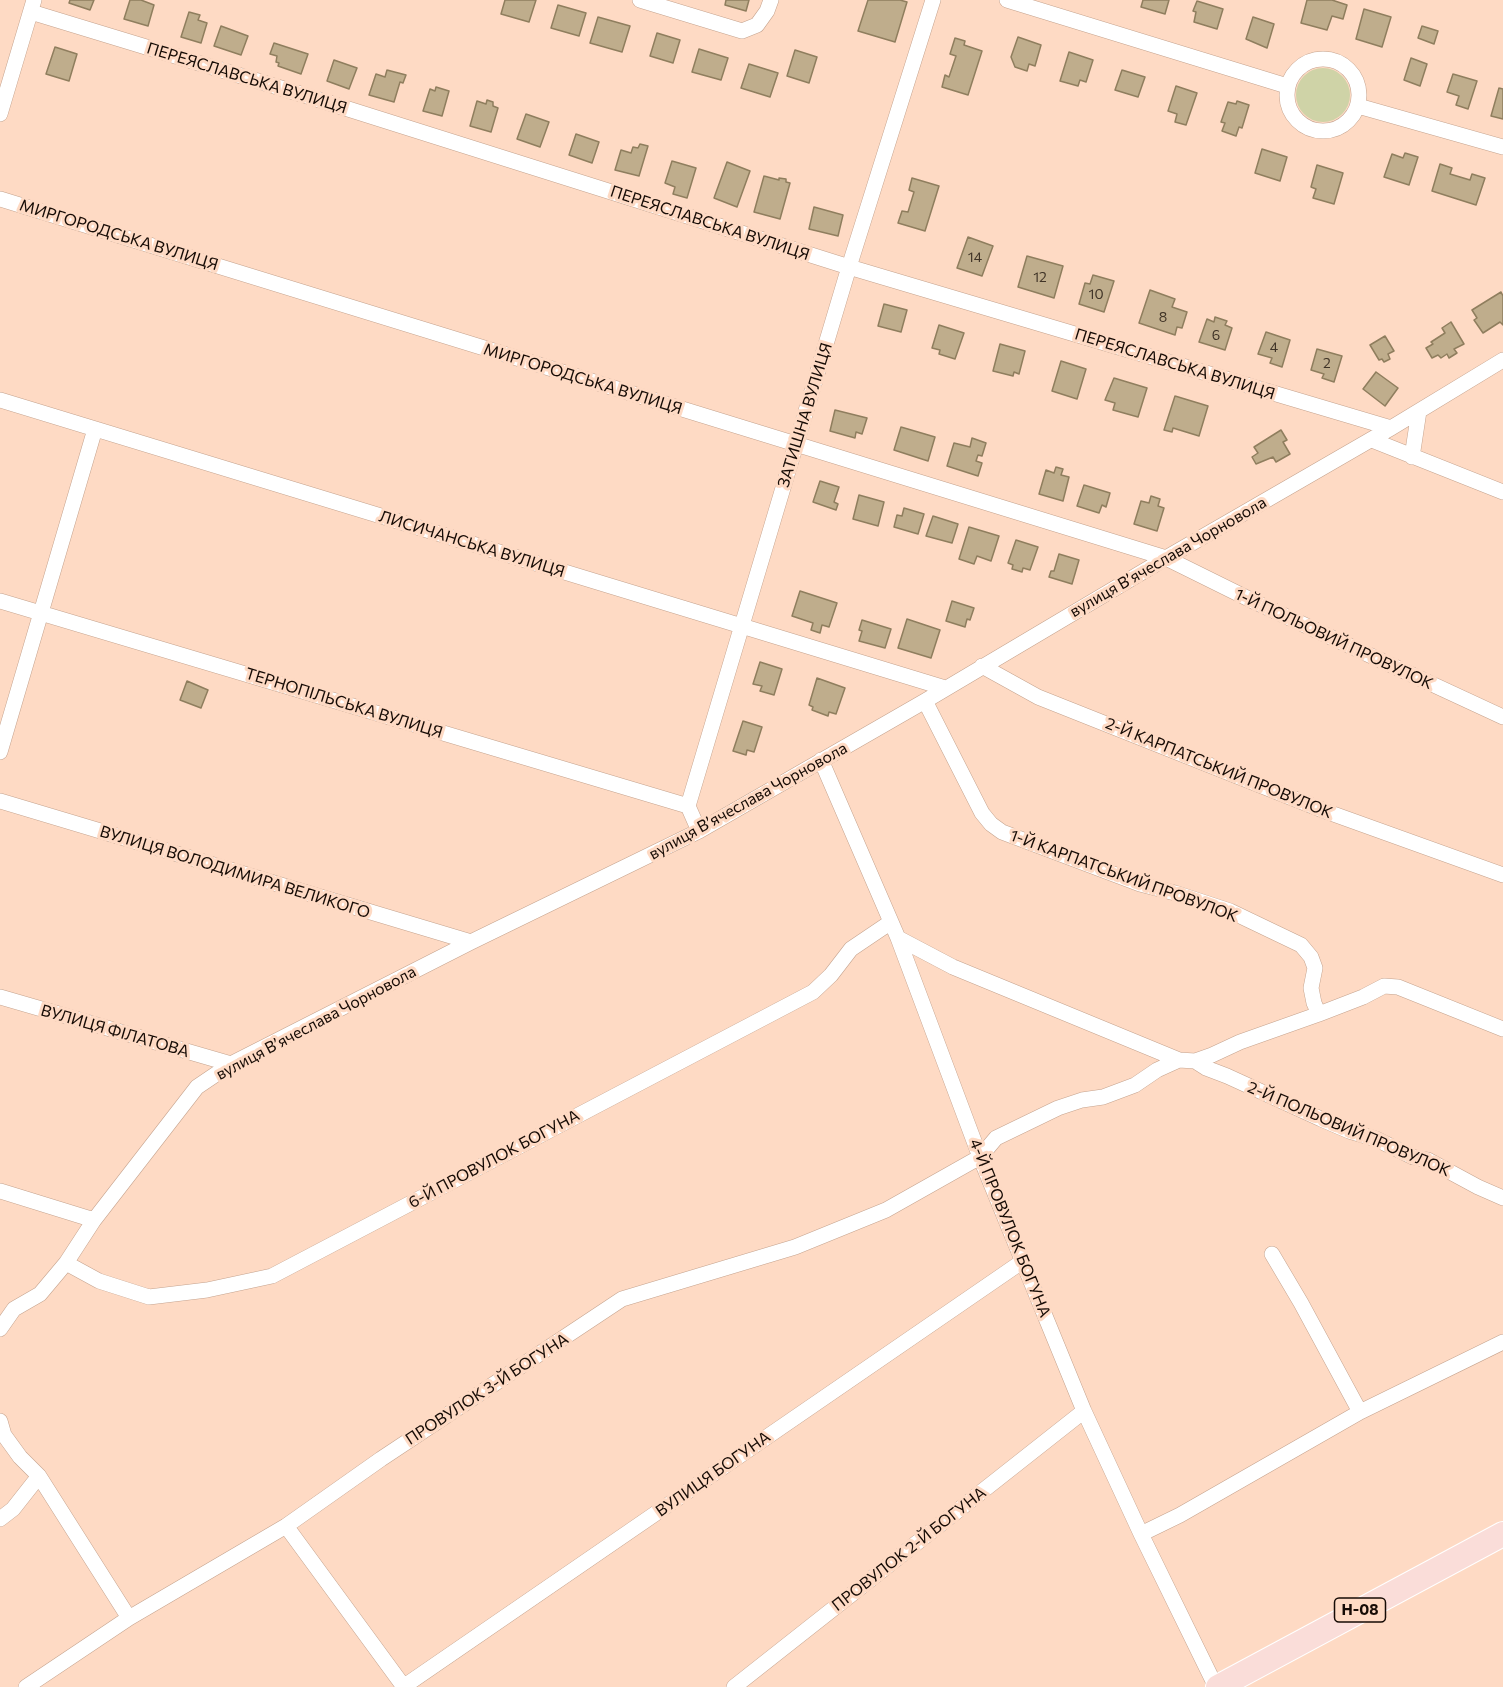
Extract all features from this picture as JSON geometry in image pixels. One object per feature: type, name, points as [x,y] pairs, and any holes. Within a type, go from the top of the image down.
[{"type":"main road","name":"Н-08","points":[[1217,1687],[1503,1534]]},
{"type":"street","points":[[640,0],[742,31],[757,26],[771,0]]},
{"type":"street","name":"ЗАТИШНА ВУЛИЦЯ","points":[[688,806],[849,267],[933,0]]},
{"type":"street","points":[[1007,0],[1287,86]]},
{"type":"street","points":[[0,114],[33,6]]},
{"type":"street","name":"ПЕРЕЯСЛАВСЬКА ВУЛИЦЯ","points":[[33,6],[307,96],[849,267],[1391,428]]},
{"type":"street","points":[[1321,58],[1333,59],[1352,72],[1357,82],[1358,105],[1352,117],[1343,125],[1332,130],[1319,131],[1307,128],[1297,121],[1290,111],[1287,86],[1299,67],[1309,61],[1321,58]]},
{"type":"street","points":[[1358,105],[1503,147]]},
{"type":"street","name":"МИРГОРОДСЬКА ВУЛИЦЯ","points":[[0,199],[1166,558]]},
{"type":"street","name":"вулиця Вʼячеслава Чорновола","points":[[7,1309],[40,1294],[66,1263],[94,1220],[197,1087],[231,1064],[471,942],[699,831],[1372,440],[1503,360]]},
{"type":"street","name":"ЛИСИЧАНСЬКА ВУЛИЦЯ","points":[[0,400],[945,688]]},
{"type":"street","points":[[1412,457],[1419,411]]},
{"type":"street","points":[[0,752],[95,429]]},
{"type":"street","points":[[1372,440],[1503,492]]},
{"type":"street","name":"1-Й ПОЛЬОВИЙ ПРОВУЛОК","points":[[1166,558],[1255,602],[1503,717]]},
{"type":"street","name":"ТЕРНОПІЛЬСЬКА ВУЛИЦЯ","points":[[0,600],[688,806]]},
{"type":"street","name":"2-Й КАРПАТСЬКИЙ ПРОВУЛОК","points":[[982,666],[1038,697],[1325,811],[1503,875]]},
{"type":"street","name":"1-Й КАРПАТСЬКИЙ ПРОВУЛОК","points":[[925,701],[982,813],[991,824],[1010,835],[1140,884],[1230,911],[1301,945],[1311,957],[1315,968],[1311,988],[1319,1014]]},
{"type":"street","name":"4-Й ПРОВУЛОК БОГУНА","points":[[821,760],[898,938],[980,1157],[1084,1411],[1141,1534],[1217,1687]]},
{"type":"street","name":"ВУЛИЦЯ ВОЛОДИМИРА ВЕЛИКОГО","points":[[0,801],[471,942]]},
{"type":"street","points":[[688,806],[699,831]]},
{"type":"street","name":"6-Й ПРОВУЛОК БОГУНА","points":[[66,1263],[99,1281],[149,1297],[207,1290],[272,1276],[813,992],[831,975],[851,949],[891,922]]},
{"type":"street","name":"2-Й ПОЛЬОВИЙ ПРОВУЛОК","points":[[898,938],[952,967],[1187,1061],[1349,1131],[1376,1139],[1413,1157],[1428,1160],[1503,1198]]},
{"type":"street","points":[[1319,1014],[1384,986],[1398,987],[1503,1029]]},
{"type":"street","name":"ВУЛИЦЯ ФІЛАТОВА","points":[[0,997],[231,1064]]},
{"type":"street","name":"ПРОВУЛОК 3-Й БОГУНА","points":[[26,1687],[129,1618],[286,1526],[622,1299],[795,1247],[886,1210],[980,1157],[996,1138],[1058,1108],[1082,1100],[1103,1097],[1135,1085],[1156,1070],[1212,1055],[1240,1042],[1319,1014]]},
{"type":"street","points":[[0,1191],[94,1220]]},
{"type":"street","points":[[1272,1254],[1360,1412]]},
{"type":"street","name":"ВУЛИЦЯ БОГУНА","points":[[404,1687],[1023,1261]]},
{"type":"street","points":[[0,1329],[7,1309]]},
{"type":"street","points":[[1141,1534],[1180,1515],[1360,1412],[1503,1342]]},
{"type":"street","name":"ПРОВУЛОК 2-Й БОГУНА","points":[[734,1687],[1084,1411]]},
{"type":"street","points":[[0,1421],[4,1435],[20,1458],[39,1476],[129,1618]]},
{"type":"street","points":[[0,1519],[13,1509],[39,1476]]},
{"type":"street","points":[[286,1526],[404,1687]]},
{"type":"green space","points":[[1318,68],[1328,68],[1342,76],[1348,85],[1350,95],[1348,105],[1342,114],[1328,122],[1318,122],[1301,110],[1296,100],[1296,90],[1308,73]]},
{"type":"building","points":[[70,0],[94,0],[90,10],[69,3]]},
{"type":"building","points":[[130,0],[141,0],[154,5],[148,26],[124,19]]},
{"type":"building","points":[[505,0],[536,0],[529,22],[501,14]]},
{"type":"building","points":[[726,0],[749,0],[746,11],[725,5]]},
{"type":"building","points":[[868,0],[907,2],[895,42],[858,31]]},
{"type":"building","points":[[1143,0],[1169,0],[1165,14],[1141,7]]},
{"type":"building","points":[[1307,0],[1332,0],[1347,5],[1343,19],[1332,16],[1327,30],[1301,23]]},
{"type":"building","points":[[1197,1],[1223,9],[1217,29],[1194,22],[1196,12],[1193,11]]},
{"type":"building","points":[[558,5],[586,13],[579,36],[551,28]]},
{"type":"building","points":[[1364,9],[1391,17],[1382,47],[1356,39]]},
{"type":"building","points":[[189,12],[200,15],[198,20],[207,23],[201,43],[181,37]]},
{"type":"building","points":[[598,17],[630,26],[622,52],[590,43]]},
{"type":"building","points":[[1253,17],[1274,24],[1267,48],[1246,39]]},
{"type":"building","points":[[221,26],[248,36],[241,55],[214,46]]},
{"type":"building","points":[[1422,26],[1438,31],[1434,44],[1418,38]]},
{"type":"building","points":[[657,33],[680,40],[673,63],[650,56]]},
{"type":"building","points":[[1018,37],[1041,45],[1035,66],[1029,64],[1027,71],[1015,67],[1011,57]]},
{"type":"building","points":[[955,38],[965,41],[964,45],[982,51],[968,95],[942,87],[945,75],[949,77],[956,56],[950,54]]},
{"type":"building","points":[[274,43],[308,54],[301,74],[278,66],[277,56],[270,54]]},
{"type":"building","points":[[55,47],[77,54],[69,81],[46,74]]},
{"type":"building","points":[[699,49],[728,58],[721,80],[692,72]]},
{"type":"building","points":[[795,50],[817,57],[809,83],[787,76]]},
{"type":"building","points":[[1069,52],[1093,60],[1086,82],[1080,80],[1078,86],[1060,81]]},
{"type":"building","points":[[1411,58],[1427,64],[1420,86],[1404,80]]},
{"type":"building","points":[[334,60],[357,68],[349,89],[327,81]]},
{"type":"building","points":[[749,64],[778,73],[770,97],[741,88]]},
{"type":"building","points":[[387,70],[406,75],[403,83],[400,82],[394,102],[369,95],[376,74],[385,77]]},
{"type":"building","points":[[1122,70],[1145,77],[1138,97],[1115,90]]},
{"type":"building","points":[[1453,74],[1477,81],[1468,109],[1456,105],[1459,96],[1447,92]]},
{"type":"building","points":[[1176,86],[1197,93],[1186,125],[1175,122],[1177,114],[1168,111]]},
{"type":"building","points":[[436,87],[449,91],[442,116],[423,111],[430,89],[435,91]]},
{"type":"building","points":[[1499,88],[1503,89],[1503,119],[1491,116]]},
{"type":"building","points":[[487,100],[493,102],[493,106],[498,108],[491,132],[470,126],[477,101],[486,104]]},
{"type":"building","points":[[1237,101],[1249,105],[1242,128],[1239,127],[1236,136],[1222,131],[1225,123],[1221,122],[1228,102],[1236,104]]},
{"type":"building","points":[[526,114],[549,122],[540,147],[517,139]]},
{"type":"building","points":[[576,134],[599,142],[592,163],[569,155]]},
{"type":"building","points":[[640,144],[648,146],[639,176],[615,170],[621,150],[631,153],[633,147],[638,148]]},
{"type":"building","points":[[1262,149],[1287,157],[1280,181],[1255,173]]},
{"type":"building","points":[[1405,153],[1418,157],[1409,185],[1384,177],[1392,154],[1403,158]]},
{"type":"building","points":[[672,161],[696,168],[687,198],[673,194],[675,187],[665,183]]},
{"type":"building","points":[[727,162],[750,171],[737,207],[714,198]]},
{"type":"building","points":[[1440,164],[1452,168],[1450,174],[1470,180],[1472,174],[1485,178],[1476,205],[1432,191]]},
{"type":"building","points":[[1317,165],[1343,173],[1334,204],[1313,198],[1316,189],[1311,187]]},
{"type":"building","points":[[764,176],[779,180],[779,178],[786,179],[786,182],[790,183],[780,219],[754,212]]},
{"type":"building","points":[[912,178],[939,186],[925,231],[898,223],[902,211],[908,212],[914,192],[909,190]]},
{"type":"building","points":[[814,207],[843,215],[838,236],[809,229]]},
{"type":"building","points":[[968,237],[993,246],[982,276],[957,268]]},
{"type":"building","points":[[1027,256],[1063,266],[1054,298],[1018,287]]},
{"type":"building","points":[[1093,275],[1114,281],[1104,312],[1079,304],[1085,283],[1090,284]]},
{"type":"building","points":[[1150,290],[1175,299],[1172,307],[1187,312],[1182,328],[1177,327],[1175,335],[1139,323]]},
{"type":"building","points":[[1501,292],[1503,325],[1500,322],[1483,333],[1474,320],[1477,318],[1472,310]]},
{"type":"building","points":[[884,304],[907,310],[901,332],[878,326]]},
{"type":"building","points":[[1215,317],[1227,321],[1225,325],[1232,328],[1225,350],[1199,342],[1207,319],[1214,322]]},
{"type":"building","points":[[1451,322],[1464,344],[1454,349],[1457,353],[1449,358],[1447,354],[1441,358],[1438,355],[1432,358],[1426,348],[1445,333],[1442,328]]},
{"type":"building","points":[[939,325],[964,333],[955,359],[939,354],[940,350],[932,348]]},
{"type":"building","points":[[1266,332],[1290,340],[1282,367],[1270,363],[1272,358],[1258,354]]},
{"type":"building","points":[[1385,336],[1394,351],[1388,354],[1390,359],[1384,362],[1382,359],[1379,360],[1370,345]]},
{"type":"building","points":[[1000,344],[1025,351],[1019,374],[1014,372],[1013,376],[993,371]]},
{"type":"building","points":[[1317,349],[1342,356],[1334,382],[1322,378],[1324,374],[1311,370]]},
{"type":"building","points":[[1061,361],[1086,369],[1077,399],[1052,391]]},
{"type":"building","points":[[1376,372],[1398,388],[1385,406],[1363,389]]},
{"type":"building","points":[[1114,378],[1147,388],[1138,417],[1113,410],[1115,403],[1105,400]]},
{"type":"building","points":[[1175,396],[1208,406],[1199,436],[1173,428],[1172,432],[1164,430]]},
{"type":"building","points":[[835,410],[867,418],[862,434],[856,432],[855,438],[830,431]]},
{"type":"building","points":[[901,427],[935,437],[928,461],[894,450]]},
{"type":"building","points":[[1281,430],[1287,440],[1283,442],[1290,454],[1276,462],[1273,457],[1256,464],[1252,457],[1258,453],[1254,447]]},
{"type":"building","points":[[972,438],[986,443],[982,456],[978,455],[976,461],[982,463],[978,476],[947,466],[954,443],[970,447]]},
{"type":"building","points":[[1056,467],[1063,469],[1061,475],[1069,477],[1063,501],[1039,494],[1046,470],[1054,473]]},
{"type":"building","points":[[820,481],[839,487],[834,502],[838,504],[836,510],[813,502]]},
{"type":"building","points":[[1084,485],[1110,493],[1106,507],[1102,505],[1099,513],[1077,506]]},
{"type":"building","points":[[859,495],[884,502],[878,526],[853,519]]},
{"type":"building","points":[[1151,496],[1160,499],[1158,506],[1164,508],[1157,531],[1134,524],[1141,501],[1149,503]]},
{"type":"building","points":[[904,508],[924,514],[918,534],[894,527],[897,515],[902,516]]},
{"type":"building","points":[[933,516],[958,524],[952,543],[926,536]]},
{"type":"building","points":[[969,527],[999,536],[991,561],[977,556],[974,564],[959,559]]},
{"type":"building","points":[[1016,540],[1038,547],[1030,570],[1023,568],[1022,572],[1012,569],[1013,565],[1008,563]]},
{"type":"building","points":[[1059,554],[1079,560],[1072,584],[1049,577],[1051,571],[1054,571]]},
{"type":"building","points":[[800,591],[837,603],[829,627],[822,625],[820,633],[811,630],[813,623],[792,616]]},
{"type":"building","points":[[952,601],[974,608],[965,627],[946,621]]},
{"type":"building","points":[[907,619],[940,630],[931,658],[898,648]]},
{"type":"building","points":[[862,620],[891,629],[885,648],[859,641]]},
{"type":"building","points":[[760,662],[782,669],[774,695],[760,691],[762,686],[753,684]]},
{"type":"building","points":[[817,678],[845,688],[836,714],[829,712],[828,716],[812,710],[813,707],[809,705]]},
{"type":"building","points":[[187,681],[208,690],[201,708],[180,700]]},
{"type":"building","points":[[743,721],[762,727],[754,752],[747,750],[746,755],[733,751]]}]
